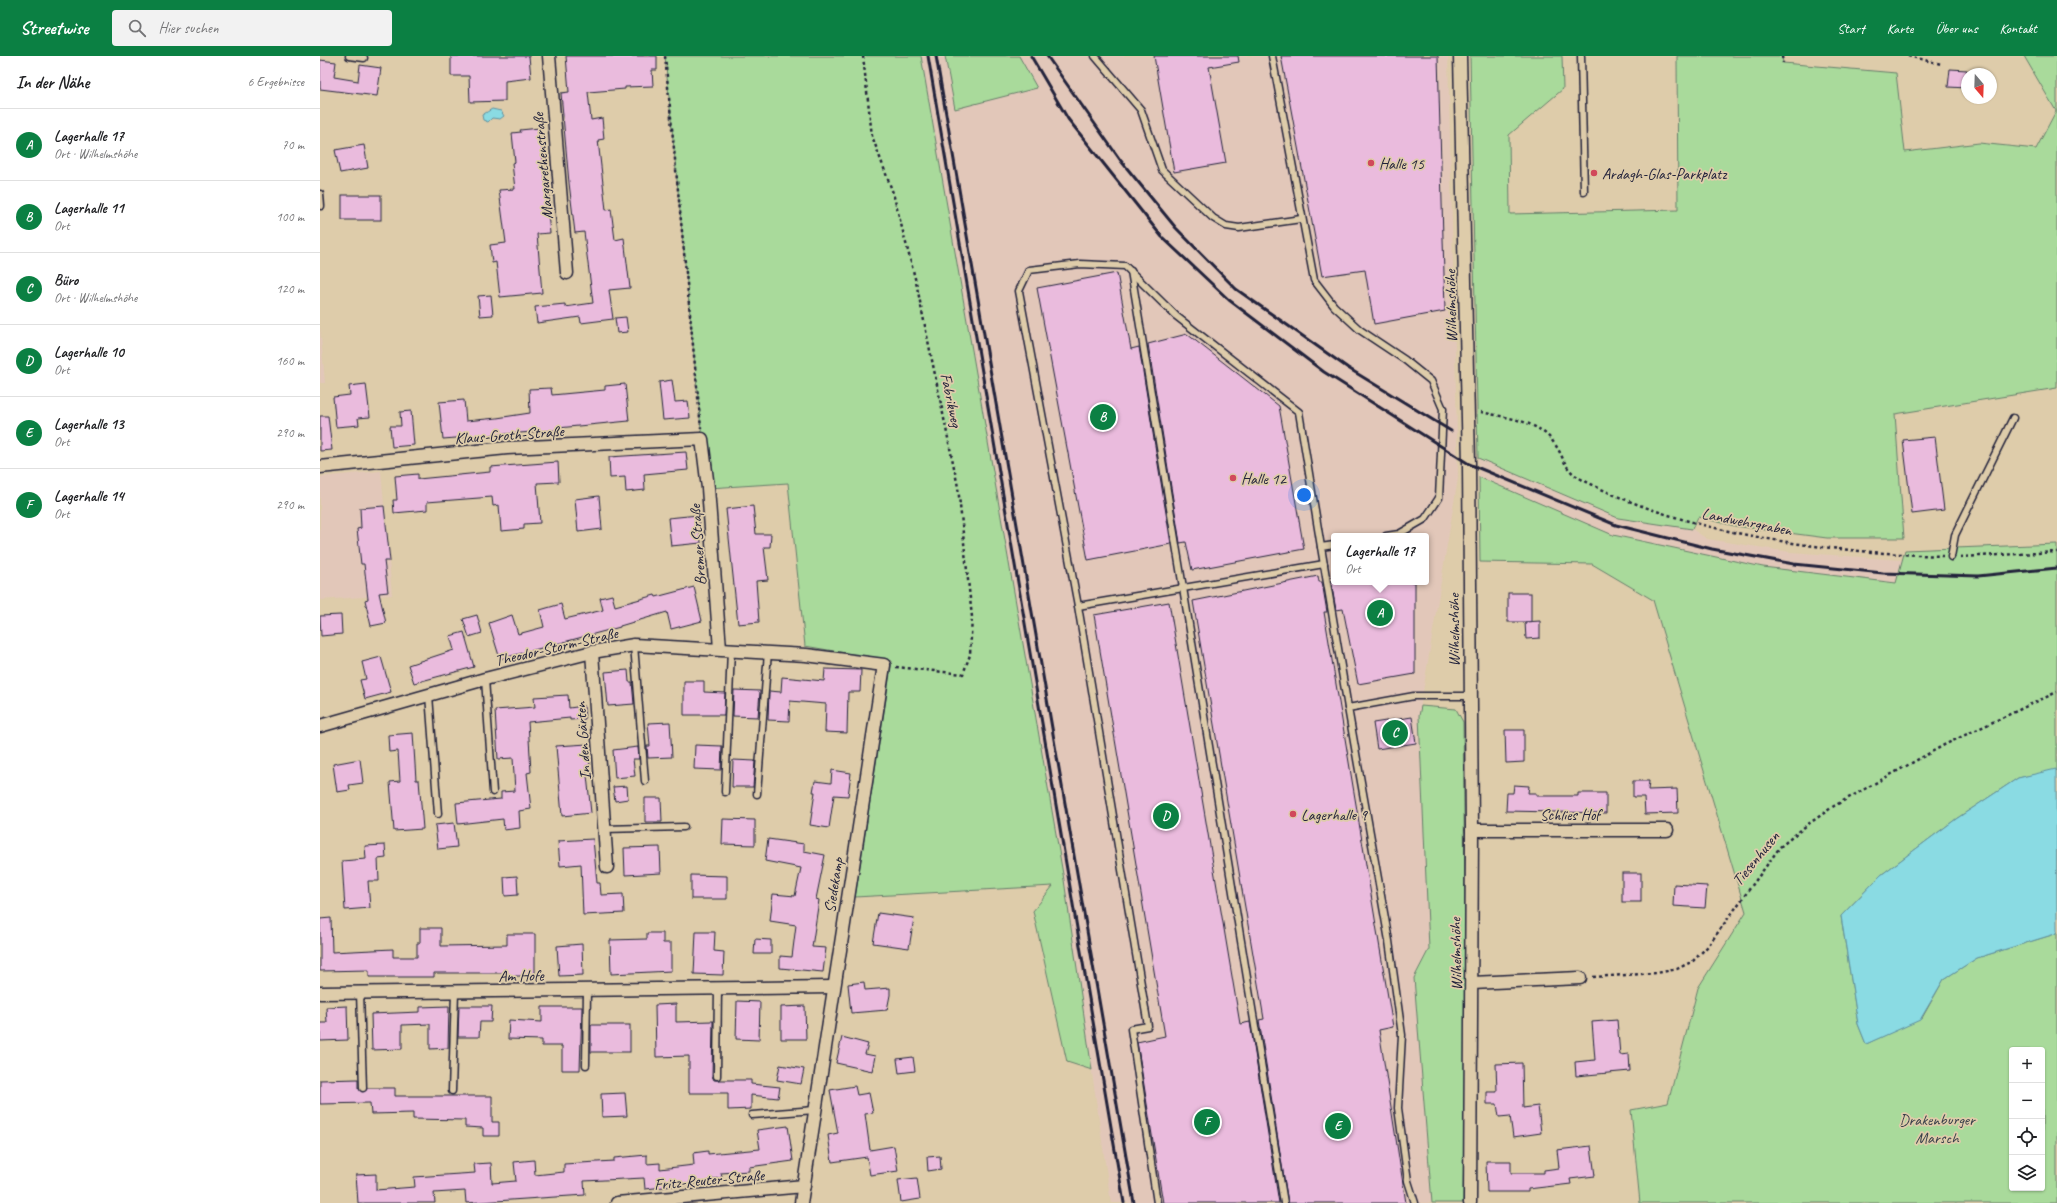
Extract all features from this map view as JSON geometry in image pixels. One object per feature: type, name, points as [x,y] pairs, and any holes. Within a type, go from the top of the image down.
[{"type":"street","name":"Margarethenstraße","points":[[549,56],[567,273]]},
{"type":"street","name":"Wilhelmshöhe","points":[[1460,56],[1468,410],[1472,830],[1470,1203]]},
{"type":"street","name":"Klaus-Groth-Straße","points":[[320,467],[507,448],[702,439]]},
{"type":"street","name":"Bremer Straße","points":[[702,439],[725,649]]},
{"type":"street","name":"Theodor-Storm-Straße","points":[[320,726],[485,679],[592,652],[634,645],[725,649],[806,655],[884,665]]},
{"type":"street","name":"In den Gärten","points":[[592,652],[607,866]]},
{"type":"street","name":"Siedekamp","points":[[801,1203],[833,987],[884,665]]},
{"type":"street","name":"Schlies Hof","points":[[1472,830],[1667,830]]},
{"type":"street","points":[[1472,983],[1580,978]]},
{"type":"street","name":"Am Hofe","points":[[320,993],[833,987]]},
{"type":"street","name":"Fritz-Reuter-Straße","points":[[617,1203],[804,1186]]},
{"type":"lane","points":[[349,56],[364,58]]},
{"type":"lane","points":[[1095,56],[1141,110],[1162,170],[1213,218],[1226,226],[1239,228],[1302,219]]},
{"type":"lane","points":[[1272,56],[1314,280],[1334,306],[1360,330],[1431,381],[1443,409],[1439,498],[1425,519],[1402,533]]},
{"type":"lane","points":[[1581,56],[1584,192]]},
{"type":"lane","points":[[320,194],[321,206]]},
{"type":"lane","points":[[1157,1203],[1131,1029],[1148,1026],[1078,606],[1019,291],[1029,270],[1080,264],[1125,266],[1176,316],[1299,412],[1348,708],[1389,941],[1402,1035],[1398,1108],[1408,1181],[1415,1203]]},
{"type":"lane","points":[[1131,271],[1284,1203]]},
{"type":"lane","points":[[1951,557],[1955,534],[2013,418]]},
{"type":"lane","points":[[1321,547],[1331,545]]},
{"type":"lane","points":[[1078,606],[1324,564]]},
{"type":"lane","name":"Theodor-Storm-Straße","points":[[634,645],[645,780]]},
{"type":"lane","points":[[725,649],[725,792]]},
{"type":"lane","points":[[757,794],[768,652]]},
{"type":"lane","name":"Theodor-Storm-Straße","points":[[485,679],[493,792]]},
{"type":"lane","points":[[429,695],[438,814]]},
{"type":"lane","points":[[1348,708],[1414,696],[1470,696]]},
{"type":"lane","points":[[604,828],[684,827]]},
{"type":"lane","points":[[717,1076],[718,988]]},
{"type":"lane","points":[[586,1065],[587,990]]},
{"type":"lane","points":[[360,992],[363,1088]]},
{"type":"lane","points":[[452,1091],[455,992]]},
{"type":"lane","points":[[752,1115],[815,1110]]},
{"type":"path","points":[[665,56],[702,439]]},
{"type":"path","name":"Fabrikweg","points":[[863,56],[872,136],[893,193],[916,282],[958,487],[972,617],[970,655],[963,674],[884,665]]},
{"type":"path","points":[[1782,56],[1783,63]]},
{"type":"path","points":[[1908,56],[1941,64]]},
{"type":"path","name":"Landwehrgraben","points":[[1468,410],[1531,424],[1544,432],[1555,444],[1570,472],[1582,480],[1640,507],[1713,528],[1824,548],[1905,555],[1951,557],[2057,552]]},
{"type":"path","name":"Tiesenhusen","points":[[1580,978],[1657,974],[1693,961],[1708,946],[1780,847],[1807,825],[1834,806],[1946,744],[2057,692]]},
{"type":"shaded area","points":[[921,56],[945,56],[955,109],[1036,88],[1019,56],[1448,56],[1458,478],[1419,716],[1429,949],[1414,978],[1432,1203],[1111,1203],[1064,880]]},
{"type":"shaded area","points":[[320,326],[325,383],[320,383]]},
{"type":"shaded area","points":[[1478,458],[1618,518],[1692,529],[1707,539],[1790,552],[1902,560],[1896,583],[1763,567],[1613,535],[1479,477]]},
{"type":"shaded area","points":[[381,471],[392,595],[320,600],[320,477]]},
{"type":"green space","points":[[665,56],[921,56],[1064,880],[1092,1070],[1067,1062],[1033,911],[1053,886],[855,897],[892,661],[805,646],[788,483],[709,488],[702,439]]},
{"type":"green space","points":[[945,56],[1019,56],[1037,88],[955,109]]},
{"type":"green space","points":[[1470,56],[1562,56],[1563,89],[1509,135],[1510,214],[1678,210],[1677,56],[1782,56],[1783,63],[1896,73],[1905,152],[1979,143],[2036,149],[2056,111],[2024,56],[2057,56],[2057,388],[1895,414],[1904,538],[1827,538],[1735,526],[1698,517],[1692,529],[1618,518],[1478,458]]},
{"type":"green space","name":"Drakenburger Marsch","points":[[1479,477],[1613,535],[1763,567],[1896,583],[1905,550],[2057,544],[2057,771],[2018,778],[1956,819],[1881,875],[1841,916],[1858,1024],[1866,1044],[1922,1018],[1944,979],[1977,958],[2055,934],[2057,931],[2057,1203],[1640,1203],[1631,1110],[1668,1103],[1698,988],[1746,912],[1653,600],[1592,564],[1480,562]]},
{"type":"green space","points":[[1421,706],[1456,709],[1463,722],[1466,985],[1463,1203],[1432,1203],[1414,978],[1429,949],[1419,716]]},
{"type":"water","points":[[492,109],[501,111],[504,116],[500,119],[492,118],[488,122],[483,120],[482,115]]},
{"type":"water","points":[[2056,769],[2057,931],[2055,934],[1977,958],[1944,979],[1920,1020],[1866,1044],[1858,1024],[1841,916],[1881,875],[1956,819],[2018,778]]},
{"type":"building","points":[[451,56],[529,56],[531,78],[505,81],[505,101],[470,102],[469,76],[451,76]]},
{"type":"building","points":[[566,56],[657,56],[657,70],[652,70],[653,86],[625,87],[625,89],[588,92],[591,120],[602,118],[604,139],[598,140],[606,210],[611,209],[615,240],[624,238],[630,288],[609,290],[613,319],[581,323],[580,317],[537,323],[535,307],[565,304],[565,307],[593,303],[584,232],[575,233],[569,183],[561,93],[569,92]]},
{"type":"building","points":[[1154,56],[1238,56],[1239,62],[1209,67],[1226,163],[1174,172]]},
{"type":"building","name":"Halle 15","points":[[1281,56],[1438,56],[1445,311],[1374,324],[1365,270],[1322,276]]},
{"type":"building","points":[[320,60],[336,62],[334,77],[358,81],[360,65],[381,68],[377,96],[320,89]]},
{"type":"building","points":[[1950,69],[1961,70],[1961,88],[1948,87]]},
{"type":"building","points":[[540,128],[546,186],[548,186],[550,205],[547,205],[550,233],[537,234],[542,293],[500,297],[496,262],[492,263],[490,245],[506,243],[499,190],[515,189],[512,163],[515,162],[512,133],[521,132],[520,130]]},
{"type":"building","points":[[364,145],[368,168],[340,173],[335,150]]},
{"type":"building","points":[[342,195],[381,195],[381,220],[342,220]]},
{"type":"building","points":[[1117,273],[1131,349],[1139,347],[1171,544],[1088,560],[1037,288]]},
{"type":"building","points":[[491,295],[493,315],[480,316],[478,296]]},
{"type":"building","points":[[626,317],[628,332],[617,333],[615,318]]},
{"type":"building","name":"Halle 12","points":[[1187,334],[1279,406],[1304,549],[1192,570],[1186,542],[1180,543],[1148,344]]},
{"type":"building","points":[[672,380],[675,402],[688,401],[690,418],[663,420],[659,382]]},
{"type":"building","points":[[366,384],[370,417],[358,418],[359,425],[336,427],[333,397],[350,395],[349,386]]},
{"type":"building","points":[[625,384],[629,421],[558,428],[558,430],[443,439],[439,402],[464,400],[466,421],[497,418],[530,413],[529,389],[551,388],[552,395],[605,390],[605,386]]},
{"type":"building","points":[[411,411],[414,445],[392,447],[390,426],[401,426],[400,412]]},
{"type":"building","points":[[320,416],[328,416],[332,450],[320,451]]},
{"type":"building","points":[[1935,437],[1944,510],[1912,514],[1903,440]]},
{"type":"building","points":[[686,452],[688,470],[644,474],[645,490],[626,492],[625,477],[610,478],[609,457]]},
{"type":"building","points":[[558,462],[559,482],[537,483],[540,523],[524,524],[524,529],[501,531],[499,505],[493,506],[492,497],[427,502],[427,510],[394,513],[393,500],[397,500],[395,476],[418,474],[418,479],[490,472],[490,467]]},
{"type":"building","points":[[599,496],[602,529],[578,532],[575,499]]},
{"type":"building","points":[[384,506],[390,561],[384,561],[388,592],[379,593],[386,623],[371,626],[365,600],[368,599],[364,564],[361,564],[357,529],[361,528],[360,508]]},
{"type":"building","points":[[753,506],[756,534],[771,534],[770,547],[764,547],[768,580],[756,581],[759,622],[738,624],[726,509]]},
{"type":"building","points":[[698,515],[701,543],[671,546],[668,518]]},
{"type":"building","name":"Lagerhalle 9","points":[[1318,576],[1319,582],[1322,582],[1327,612],[1324,612],[1393,1027],[1379,1030],[1406,1203],[1288,1203],[1259,1020],[1264,1019],[1193,601]]},
{"type":"building","points":[[1332,585],[1415,585],[1415,674],[1358,684],[1343,609],[1336,610]]},
{"type":"building","points":[[694,587],[702,621],[671,629],[667,612],[620,627],[500,659],[489,623],[512,615],[518,634],[544,627],[540,610],[561,604],[565,619],[603,610],[600,598],[612,595],[615,606],[655,595],[656,597]]},
{"type":"building","points":[[1508,593],[1531,593],[1531,622],[1508,622]]},
{"type":"building","points":[[1169,602],[1240,1024],[1250,1022],[1279,1203],[1163,1203],[1137,1042],[1165,1036],[1094,615]]},
{"type":"building","points":[[341,615],[342,634],[321,636],[320,616]]},
{"type":"building","points":[[477,615],[482,633],[469,637],[463,619]]},
{"type":"building","points":[[1540,621],[1540,638],[1526,639],[1525,622]]},
{"type":"building","points":[[464,632],[474,667],[414,683],[408,665],[454,650],[450,636]]},
{"type":"building","points":[[381,657],[391,692],[365,699],[360,680],[366,679],[362,662]]},
{"type":"building","points":[[825,669],[861,670],[860,692],[848,692],[847,733],[825,732],[826,704],[790,701],[789,721],[768,720],[769,691],[781,692],[782,677],[824,681]]},
{"type":"building","points":[[628,670],[629,682],[632,682],[634,704],[608,706],[605,672]]},
{"type":"building","points":[[684,681],[704,681],[704,692],[725,693],[724,715],[684,715]]},
{"type":"building","points":[[734,690],[760,691],[758,717],[733,716]]},
{"type":"building","points":[[568,695],[569,708],[584,706],[585,719],[570,720],[570,718],[528,722],[531,772],[527,773],[531,809],[519,811],[520,828],[504,830],[503,819],[458,824],[456,803],[501,799],[501,792],[515,791],[513,758],[498,759],[495,710],[535,707],[534,697]]},
{"type":"building","points":[[1412,717],[1416,743],[1377,749],[1373,723]]},
{"type":"building","points":[[670,722],[672,757],[648,758],[647,746],[650,746],[648,723]]},
{"type":"building","points":[[1505,730],[1524,730],[1524,762],[1506,763]]},
{"type":"building","points":[[413,733],[416,780],[419,780],[423,829],[394,831],[390,782],[400,781],[398,751],[389,752],[388,735]]},
{"type":"building","points":[[588,744],[590,766],[586,766],[591,813],[562,816],[556,746]]},
{"type":"building","points":[[695,745],[722,746],[721,770],[694,769]]},
{"type":"building","points":[[638,747],[639,759],[633,759],[635,776],[615,778],[613,750]]},
{"type":"building","points":[[360,759],[363,783],[349,785],[350,790],[337,792],[333,764]]},
{"type":"building","points":[[733,760],[755,761],[753,787],[732,787]]},
{"type":"building","points":[[832,770],[851,773],[848,796],[834,795],[829,828],[810,825],[815,792],[813,792],[815,781],[831,783]]},
{"type":"building","points":[[1633,781],[1649,781],[1648,790],[1677,789],[1678,813],[1645,814],[1644,797],[1633,797]]},
{"type":"building","points":[[1514,785],[1529,786],[1528,793],[1536,793],[1536,796],[1578,796],[1578,793],[1606,793],[1606,813],[1506,811],[1507,793],[1513,793]]},
{"type":"building","points":[[627,786],[628,799],[615,801],[613,787]]},
{"type":"building","points":[[645,798],[661,798],[662,822],[645,822]]},
{"type":"building","points":[[723,819],[755,820],[755,845],[722,844]]},
{"type":"building","points":[[454,823],[457,847],[438,849],[435,825]]},
{"type":"building","points":[[593,839],[597,883],[600,883],[601,895],[623,894],[624,913],[583,915],[581,864],[560,866],[558,841]]},
{"type":"building","points":[[768,839],[804,844],[804,851],[825,855],[816,899],[819,900],[812,947],[826,948],[823,972],[780,968],[780,956],[792,957],[796,925],[770,921],[773,894],[795,896],[801,868],[765,861]]},
{"type":"building","points":[[385,845],[386,858],[378,859],[379,881],[368,881],[370,908],[345,910],[342,861],[366,859],[365,846]]},
{"type":"building","points":[[660,847],[661,873],[625,875],[624,848]]},
{"type":"building","points":[[1622,873],[1641,873],[1641,902],[1622,902]]},
{"type":"building","points":[[691,875],[727,876],[727,899],[691,899]]},
{"type":"building","points":[[517,876],[518,895],[505,896],[504,877]]},
{"type":"building","points":[[1674,884],[1707,886],[1705,908],[1673,906]]},
{"type":"building","points":[[878,913],[914,918],[909,948],[873,943]]},
{"type":"building","points":[[331,918],[332,952],[393,949],[393,957],[417,957],[417,943],[420,943],[420,928],[441,928],[441,946],[507,945],[507,934],[535,934],[535,976],[507,976],[507,973],[434,973],[434,977],[369,977],[369,970],[320,971],[320,919]]},
{"type":"building","points":[[696,932],[715,932],[714,951],[724,952],[723,975],[694,974]]},
{"type":"building","points":[[647,933],[663,933],[663,943],[671,943],[671,971],[611,974],[610,940],[647,939]]},
{"type":"building","points":[[755,939],[771,940],[771,954],[754,954]]},
{"type":"building","points":[[582,944],[583,975],[559,976],[557,946]]},
{"type":"building","points":[[864,982],[865,990],[890,988],[887,1010],[851,1013],[848,984]]},
{"type":"building","points":[[737,1001],[760,1002],[759,1040],[736,1039]]},
{"type":"building","points":[[676,1004],[676,1022],[713,1021],[712,1076],[714,1080],[751,1080],[751,1084],[780,1087],[778,1098],[751,1095],[751,1109],[728,1110],[728,1093],[689,1093],[689,1056],[656,1057],[655,1005]]},
{"type":"building","points":[[347,1006],[348,1040],[320,1041],[320,1023],[327,1023],[326,1007]]},
{"type":"building","points":[[449,1006],[448,1048],[430,1049],[430,1024],[402,1025],[402,1049],[372,1050],[371,1014],[420,1012],[420,1007]]},
{"type":"building","points":[[459,1006],[492,1006],[491,1022],[480,1022],[479,1037],[458,1037]]},
{"type":"building","points":[[805,1006],[806,1039],[781,1039],[781,1007]]},
{"type":"building","points":[[542,1007],[582,1007],[580,1070],[562,1070],[562,1046],[542,1046],[542,1040],[508,1039],[509,1020],[542,1022]]},
{"type":"building","points":[[1617,1020],[1620,1055],[1629,1054],[1630,1071],[1576,1076],[1575,1062],[1595,1060],[1592,1022]]},
{"type":"building","points":[[591,1025],[630,1025],[630,1052],[591,1052]]},
{"type":"building","points":[[842,1037],[868,1044],[865,1054],[875,1056],[872,1071],[836,1063]]},
{"type":"building","points":[[913,1057],[915,1071],[899,1073],[897,1059]]},
{"type":"building","points":[[1522,1063],[1523,1108],[1538,1106],[1541,1133],[1513,1137],[1510,1116],[1499,1117],[1497,1104],[1487,1104],[1487,1092],[1497,1092],[1496,1064]]},
{"type":"building","points":[[780,1065],[804,1069],[801,1084],[777,1080]]},
{"type":"building","points":[[358,1079],[358,1088],[363,1092],[367,1088],[395,1088],[395,1096],[492,1096],[492,1122],[499,1122],[499,1136],[483,1136],[483,1128],[465,1127],[465,1120],[413,1119],[413,1113],[371,1114],[370,1103],[320,1104],[320,1080]]},
{"type":"building","points":[[855,1086],[857,1095],[869,1093],[873,1113],[865,1114],[870,1150],[894,1146],[898,1171],[870,1175],[867,1157],[832,1162],[828,1135],[838,1133],[830,1090]]},
{"type":"building","points":[[625,1093],[627,1116],[602,1117],[601,1094]]},
{"type":"building","points":[[788,1126],[793,1161],[749,1167],[749,1171],[721,1173],[722,1178],[710,1179],[711,1182],[645,1189],[644,1178],[584,1181],[585,1195],[466,1203],[465,1191],[434,1193],[435,1203],[358,1203],[356,1175],[376,1174],[376,1190],[415,1187],[414,1177],[475,1173],[474,1164],[491,1163],[492,1183],[516,1181],[514,1162],[534,1160],[535,1175],[564,1172],[564,1164],[614,1161],[614,1158],[647,1155],[647,1164],[660,1163],[660,1169],[694,1165],[693,1153],[708,1151],[708,1154],[760,1149],[757,1130]]},
{"type":"building","points":[[1591,1146],[1595,1176],[1570,1179],[1571,1184],[1528,1189],[1528,1192],[1487,1192],[1486,1161],[1511,1161],[1511,1173],[1544,1173],[1544,1170],[1559,1168],[1557,1150]]},
{"type":"building","points":[[940,1156],[941,1169],[928,1171],[927,1157]]},
{"type":"building","points":[[917,1178],[920,1199],[901,1202],[898,1180]]},
{"type":"railway","points":[[928,56],[1124,1203]]},
{"type":"railway","points":[[936,56],[1134,1203]]},
{"type":"railway","points":[[1031,56],[1068,119],[1162,237],[1229,300],[1324,372],[1469,464],[1616,525],[1712,549],[1794,564],[1883,573],[1978,576],[2057,568]]},
{"type":"railway","points":[[1047,56],[1121,161],[1176,228],[1236,289],[1348,368],[1451,431]]},
{"type":"place","name":"Halle 15","points":[[1371,163]]},
{"type":"place","name":"Ardagh-Glas-Parkplatz","points":[[1594,173]]},
{"type":"place","name":"Lagerhalle 11","points":[[1103,417]]},
{"type":"place","name":"Halle 12","points":[[1233,478]]},
{"type":"place","name":"Lagerhalle 17","points":[[1380,613]]},
{"type":"place","name":"Büro","points":[[1395,733]]},
{"type":"place","name":"Lagerhalle 9","points":[[1293,814]]},
{"type":"place","name":"Lagerhalle 10","points":[[1166,816]]},
{"type":"place","name":"Lagerhalle 14","points":[[1207,1122]]},
{"type":"place","name":"Lagerhalle 13","points":[[1338,1126]]}]
